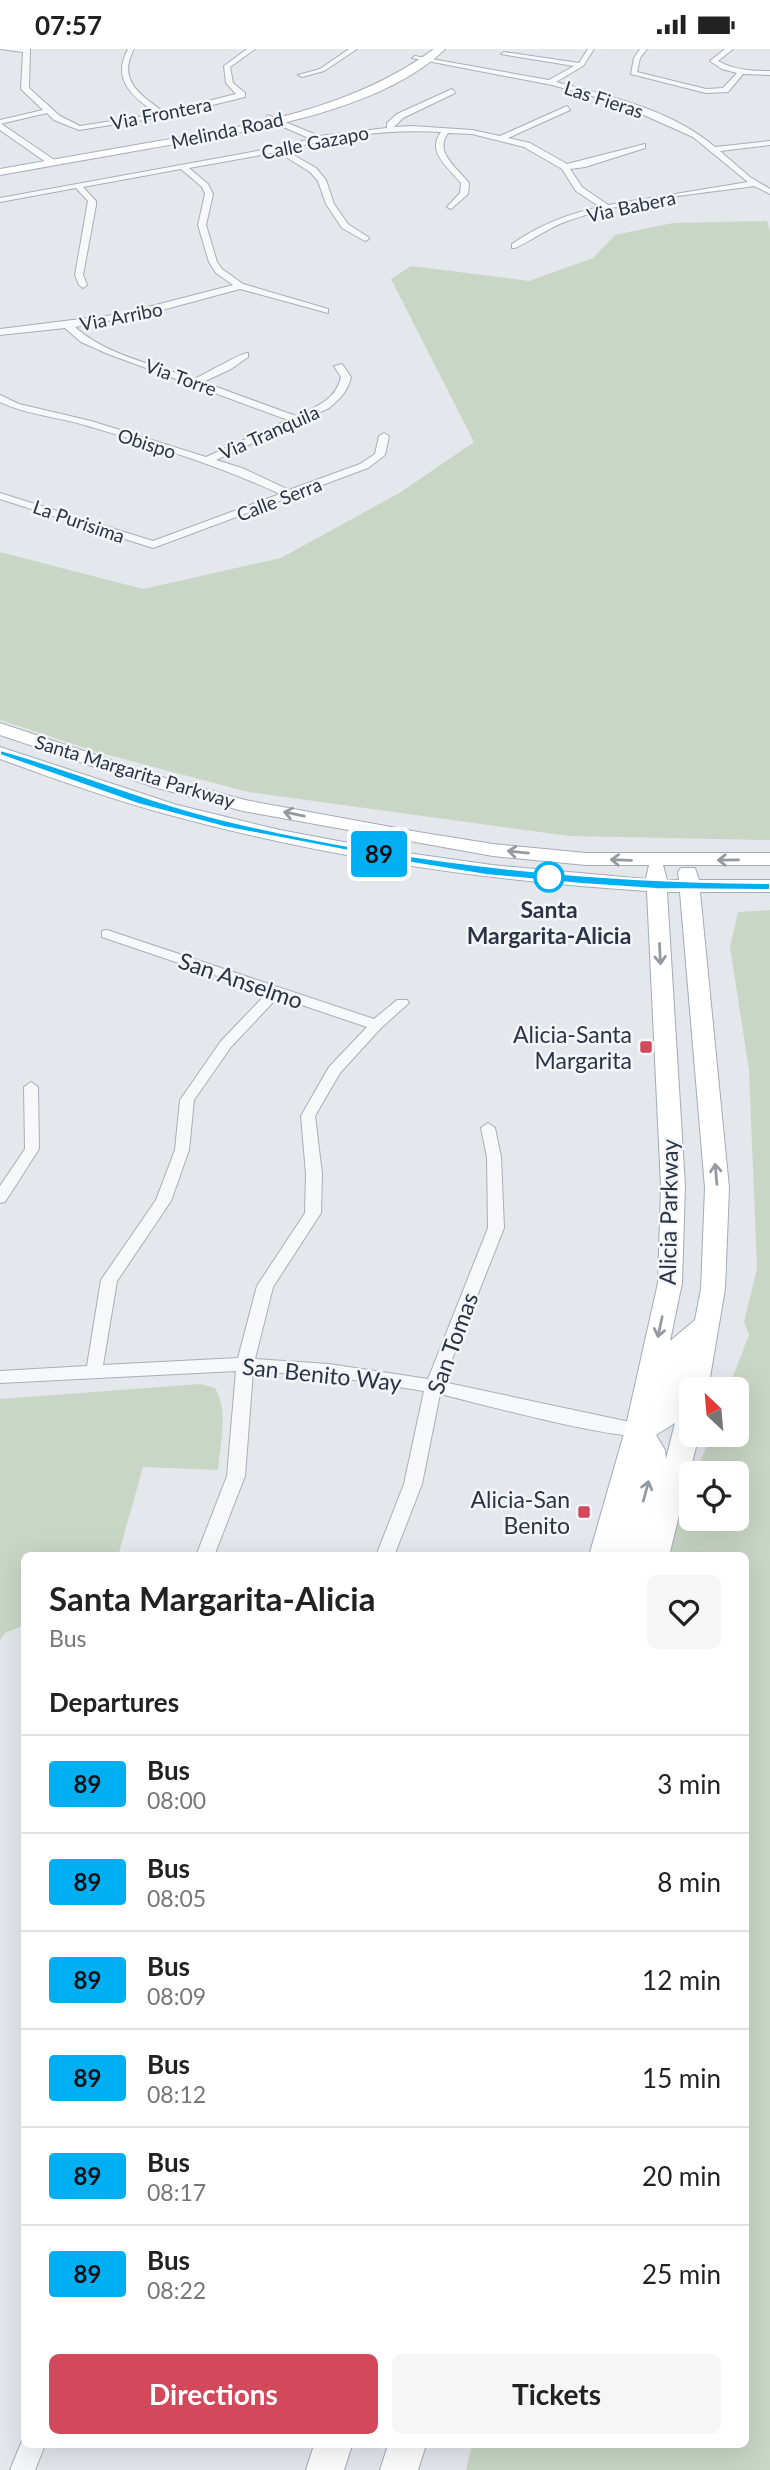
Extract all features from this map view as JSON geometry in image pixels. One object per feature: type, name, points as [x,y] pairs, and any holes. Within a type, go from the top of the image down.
[{"type":"main road","name":"Melinda Road","points":[[0,166],[200,137],[272,119],[346,92],[440,49]]},
{"type":"main road","name":"Melinda Road","points":[[0,172],[50,160]]},
{"type":"main road","name":"Santa Margarita Parkway","points":[[0,729],[161,783],[243,805],[346,826],[493,850],[586,859],[770,859]]},
{"type":"main road","name":"Santa Margarita Parkway","points":[[0,753],[142,801],[228,825],[406,859],[486,871],[656,885],[770,886]]},
{"type":"main road","name":"Alicia Parkway","points":[[687,860],[717,1188],[713,1289],[697,1377]]},
{"type":"main road","name":"Alicia Parkway","points":[[604,1552],[638,1430],[670,1283],[673,1185],[656,885],[657,861]]},
{"type":"main road","points":[[630,1552],[653,1466],[652,1450],[638,1430],[651,1427],[666,1416],[678,1349],[707,1324]]},
{"type":"main road","points":[[656,1552],[682,1447]]},
{"type":"main road","points":[[325,2470],[332,2448]]},
{"type":"main road","points":[[399,2470],[406,2448]]},
{"type":"street","points":[[0,124],[47,111],[25,89],[27,49],[1,49]]},
{"type":"street","points":[[131,49],[125,56],[125,80],[138,98],[163,115]]},
{"type":"street","points":[[242,95],[230,86],[226,77],[227,66],[235,58],[252,49]]},
{"type":"street","points":[[302,75],[321,70],[354,49]]},
{"type":"street","points":[[551,82],[581,65],[591,49]]},
{"type":"street","points":[[644,49],[637,58],[633,73],[706,91],[724,90],[743,70]]},
{"type":"street","points":[[726,49],[713,61],[718,65],[770,73]]},
{"type":"street","points":[[504,54],[581,65]]},
{"type":"street","name":"Las Fieras","points":[[423,56],[551,82],[619,102],[664,119],[702,138],[754,184],[770,192]]},
{"type":"street","points":[[391,129],[390,125],[400,116],[452,91]]},
{"type":"street","name":"Via Frontera","points":[[47,111],[79,128],[163,115],[242,95]]},
{"type":"street","points":[[503,138],[567,108]]},
{"type":"street","points":[[272,119],[318,139]]},
{"type":"street","points":[[0,124],[50,160]]},
{"type":"street","name":"Calle Gazapo","points":[[0,200],[279,149],[353,132],[391,129],[446,130],[503,138],[548,155],[565,167],[579,190],[607,208]]},
{"type":"street","points":[[446,130],[438,141],[438,151],[464,183],[464,194],[451,207]]},
{"type":"street","points":[[716,149],[770,143]]},
{"type":"street","points":[[565,167],[582,165],[642,146]]},
{"type":"street","points":[[279,149],[313,170],[321,180],[330,204],[345,226],[365,239]]},
{"type":"street","points":[[183,167],[205,186],[209,194],[202,225],[213,262],[228,280],[240,286],[326,311]]},
{"type":"street","name":"Via Babera","points":[[515,246],[525,237],[545,227],[607,208],[754,184]]},
{"type":"street","points":[[79,187],[92,201],[93,208],[85,235],[86,251],[79,275],[83,285]]},
{"type":"street","name":"Via Arribo","points":[[0,333],[68,326],[160,309],[240,286]]},
{"type":"street","name":"Via Torre","points":[[68,326],[84,340],[111,352],[298,420]]},
{"type":"street","points":[[196,382],[228,367],[245,355]]},
{"type":"street","name":"Via Tranquila","points":[[205,461],[298,420],[338,397],[346,377],[339,366]]},
{"type":"street","name":"Obispo","points":[[0,398],[16,406],[88,423],[238,470],[291,495]]},
{"type":"street","name":"Calle Serra","points":[[158,544],[363,466],[380,455],[384,436]]},
{"type":"street","name":"La Purisima","points":[[0,496],[141,543],[158,544]]},
{"type":"street","name":"San Anselmo","points":[[107,934],[376,1025]]},
{"type":"street","points":[[94,1371],[108,1280],[163,1201],[182,1150],[187,1100],[226,1044],[276,991]]},
{"type":"street","points":[[207,1552],[236,1476],[245,1364],[265,1286],[313,1213],[308,1116],[334,1070],[376,1025],[402,1003]]},
{"type":"street","points":[[0,1198],[33,1149],[31,1087]]},
{"type":"street","name":"San Tomas","points":[[388,1552],[413,1484],[433,1386],[496,1228],[495,1157],[488,1128]]},
{"type":"street","name":"San Benito Way","points":[[0,1377],[245,1364],[329,1370],[433,1386],[603,1425],[638,1430]]},
{"type":"street","points":[[22,2470],[32,2448]]},
{"type":"green space","points":[[767,221],[770,231],[770,840],[569,836],[248,792],[97,752],[0,720],[0,552],[143,589],[281,558],[401,492],[474,442],[391,279],[411,266],[529,281],[593,258],[615,235],[673,223]]},
{"type":"green space","points":[[770,910],[770,2470],[466,2470],[471,2448],[749,2448],[749,1552],[670,1552],[679,1519],[679,1531],[749,1531],[749,1461],[701,1461],[706,1447],[749,1447],[749,1377],[733,1377],[749,1335],[744,1322],[757,1268],[749,1070],[730,947],[738,912]]},
{"type":"green space","points":[[201,1384],[215,1388],[223,1417],[218,1470],[143,1467],[119,1552],[21,1552],[21,1626],[5,1633],[0,1640],[0,1399]]},
{"type":"bus line","name":"89","points":[[0,753],[85,783],[228,825],[406,859],[582,881],[770,886]]},
{"type":"place","name":"Santa Margarita-Alicia","points":[[549,877]]},
{"type":"place","name":"Alicia-Santa Margarita","points":[[646,1047]]},
{"type":"place","name":"Alicia-San Benito","points":[[584,1512]]}]
